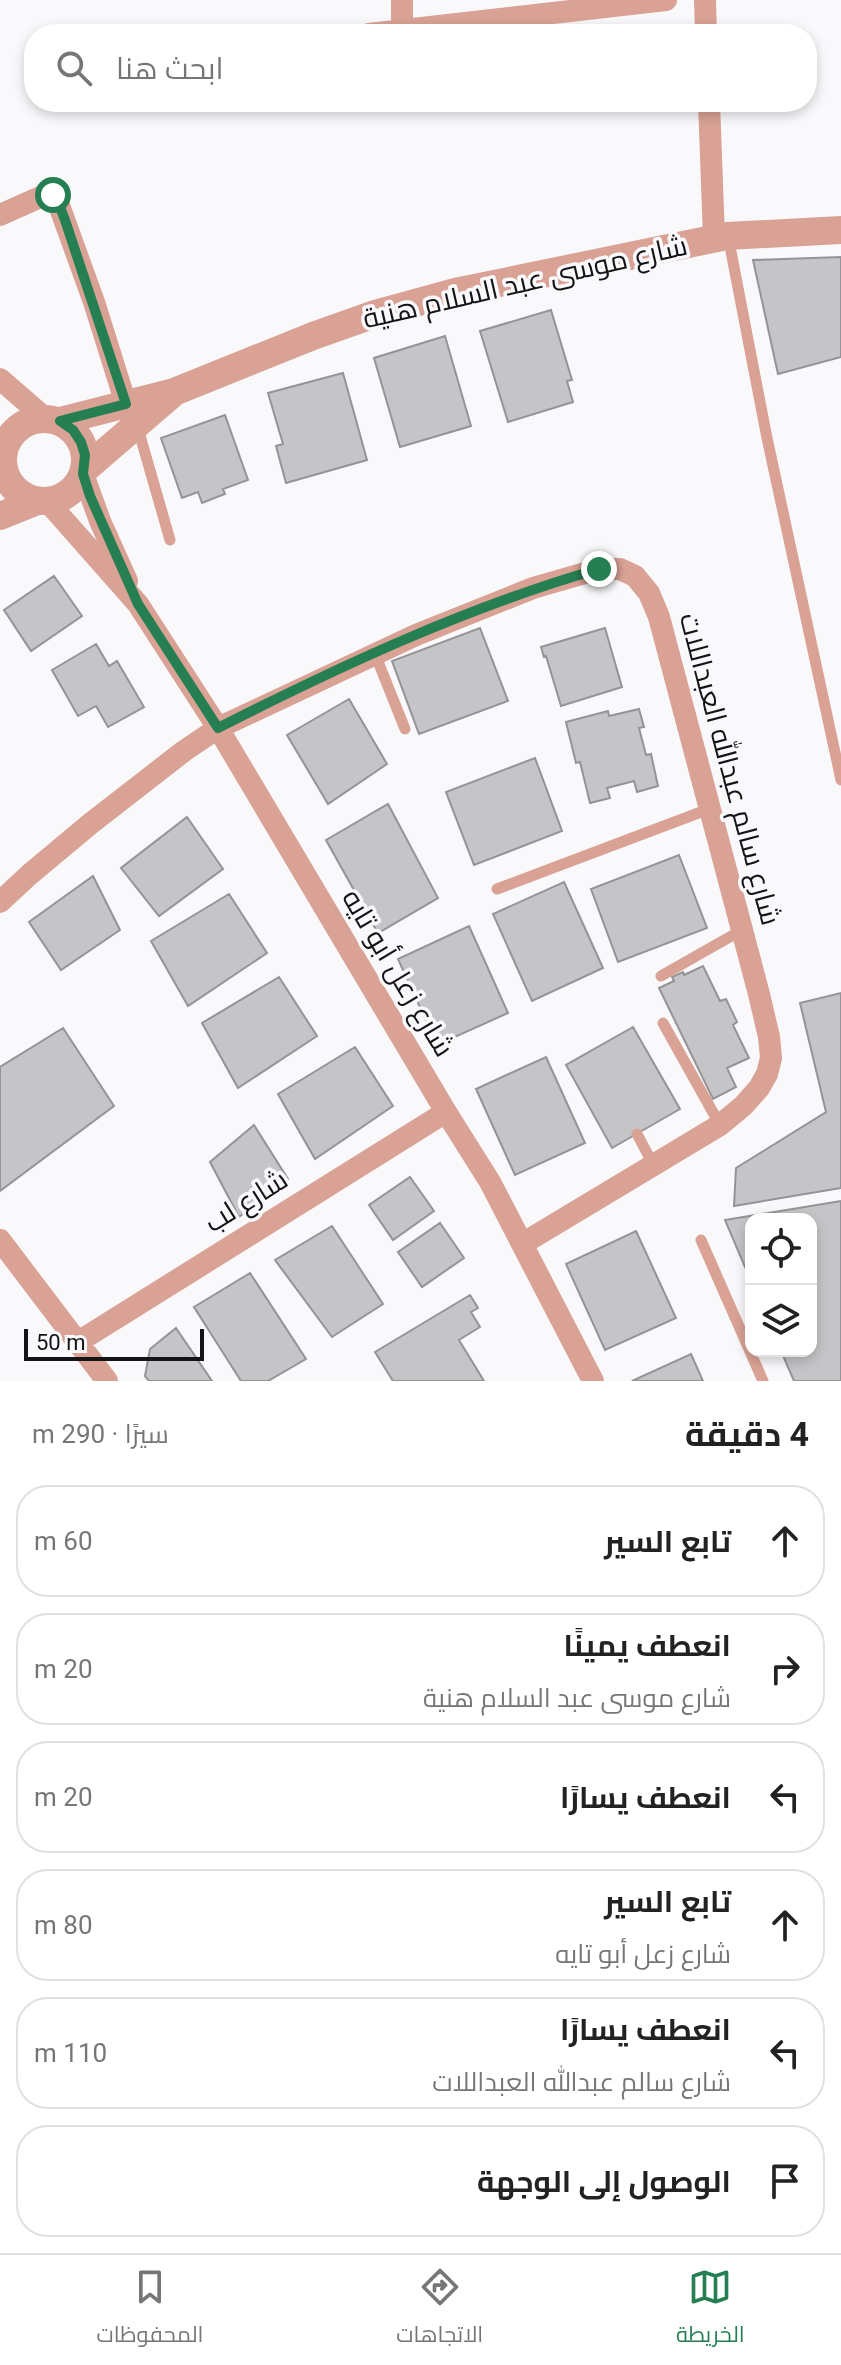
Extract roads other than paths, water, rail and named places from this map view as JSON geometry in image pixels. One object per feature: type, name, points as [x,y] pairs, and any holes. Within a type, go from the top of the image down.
[{"type":"street","points":[[402,0],[402,24]]},
{"type":"street","points":[[462,24],[666,0]]},
{"type":"street","points":[[705,0],[706,24]]},
{"type":"street","points":[[710,112],[720,237]]},
{"type":"street","points":[[0,215],[47,194],[56,197],[131,414]]},
{"type":"street","name":"شارع موسى عبد السلام هنية","points":[[53,420],[131,414],[174,392],[313,336],[375,314],[455,292],[720,237],[841,230]]},
{"type":"street","points":[[0,379],[53,420],[73,430],[85,455],[83,472],[77,485],[67,494],[0,516]]},
{"type":"street","name":"شارع موسى عبد السلام هنية","points":[[83,472],[131,414]]},
{"type":"street","points":[[42,501],[22,496],[11,486],[4,473],[1,453],[18,426],[31,420],[53,420]]},
{"type":"street","name":"شارع زعل أبو تايه","points":[[83,472],[100,521],[138,604],[218,728],[490,1182],[593,1381]]},
{"type":"street","name":"شارع زعل أبو تايه","points":[[42,501],[138,604]]},
{"type":"street","name":"شارع سالم عبدالله العبداللات","points":[[0,902],[90,824],[218,728],[416,635],[533,588],[599,569],[620,569],[635,576],[649,593],[659,617],[759,994],[771,1058],[759,1088],[720,1125],[522,1244]]},
{"type":"street","name":"شارع لب","points":[[78,1342],[446,1112]]},
{"type":"street","points":[[0,1240],[107,1381]]},
{"type":"lane","points":[[720,237],[841,780]]},
{"type":"lane","points":[[131,414],[170,540]]},
{"type":"lane","points":[[375,654],[405,729]]},
{"type":"lane","points":[[497,889],[709,809]]},
{"type":"lane","points":[[661,976],[742,930]]},
{"type":"lane","points":[[663,1023],[720,1125]]},
{"type":"lane","points":[[637,1134],[653,1164]]},
{"type":"lane","points":[[701,1240],[763,1381]]}]
